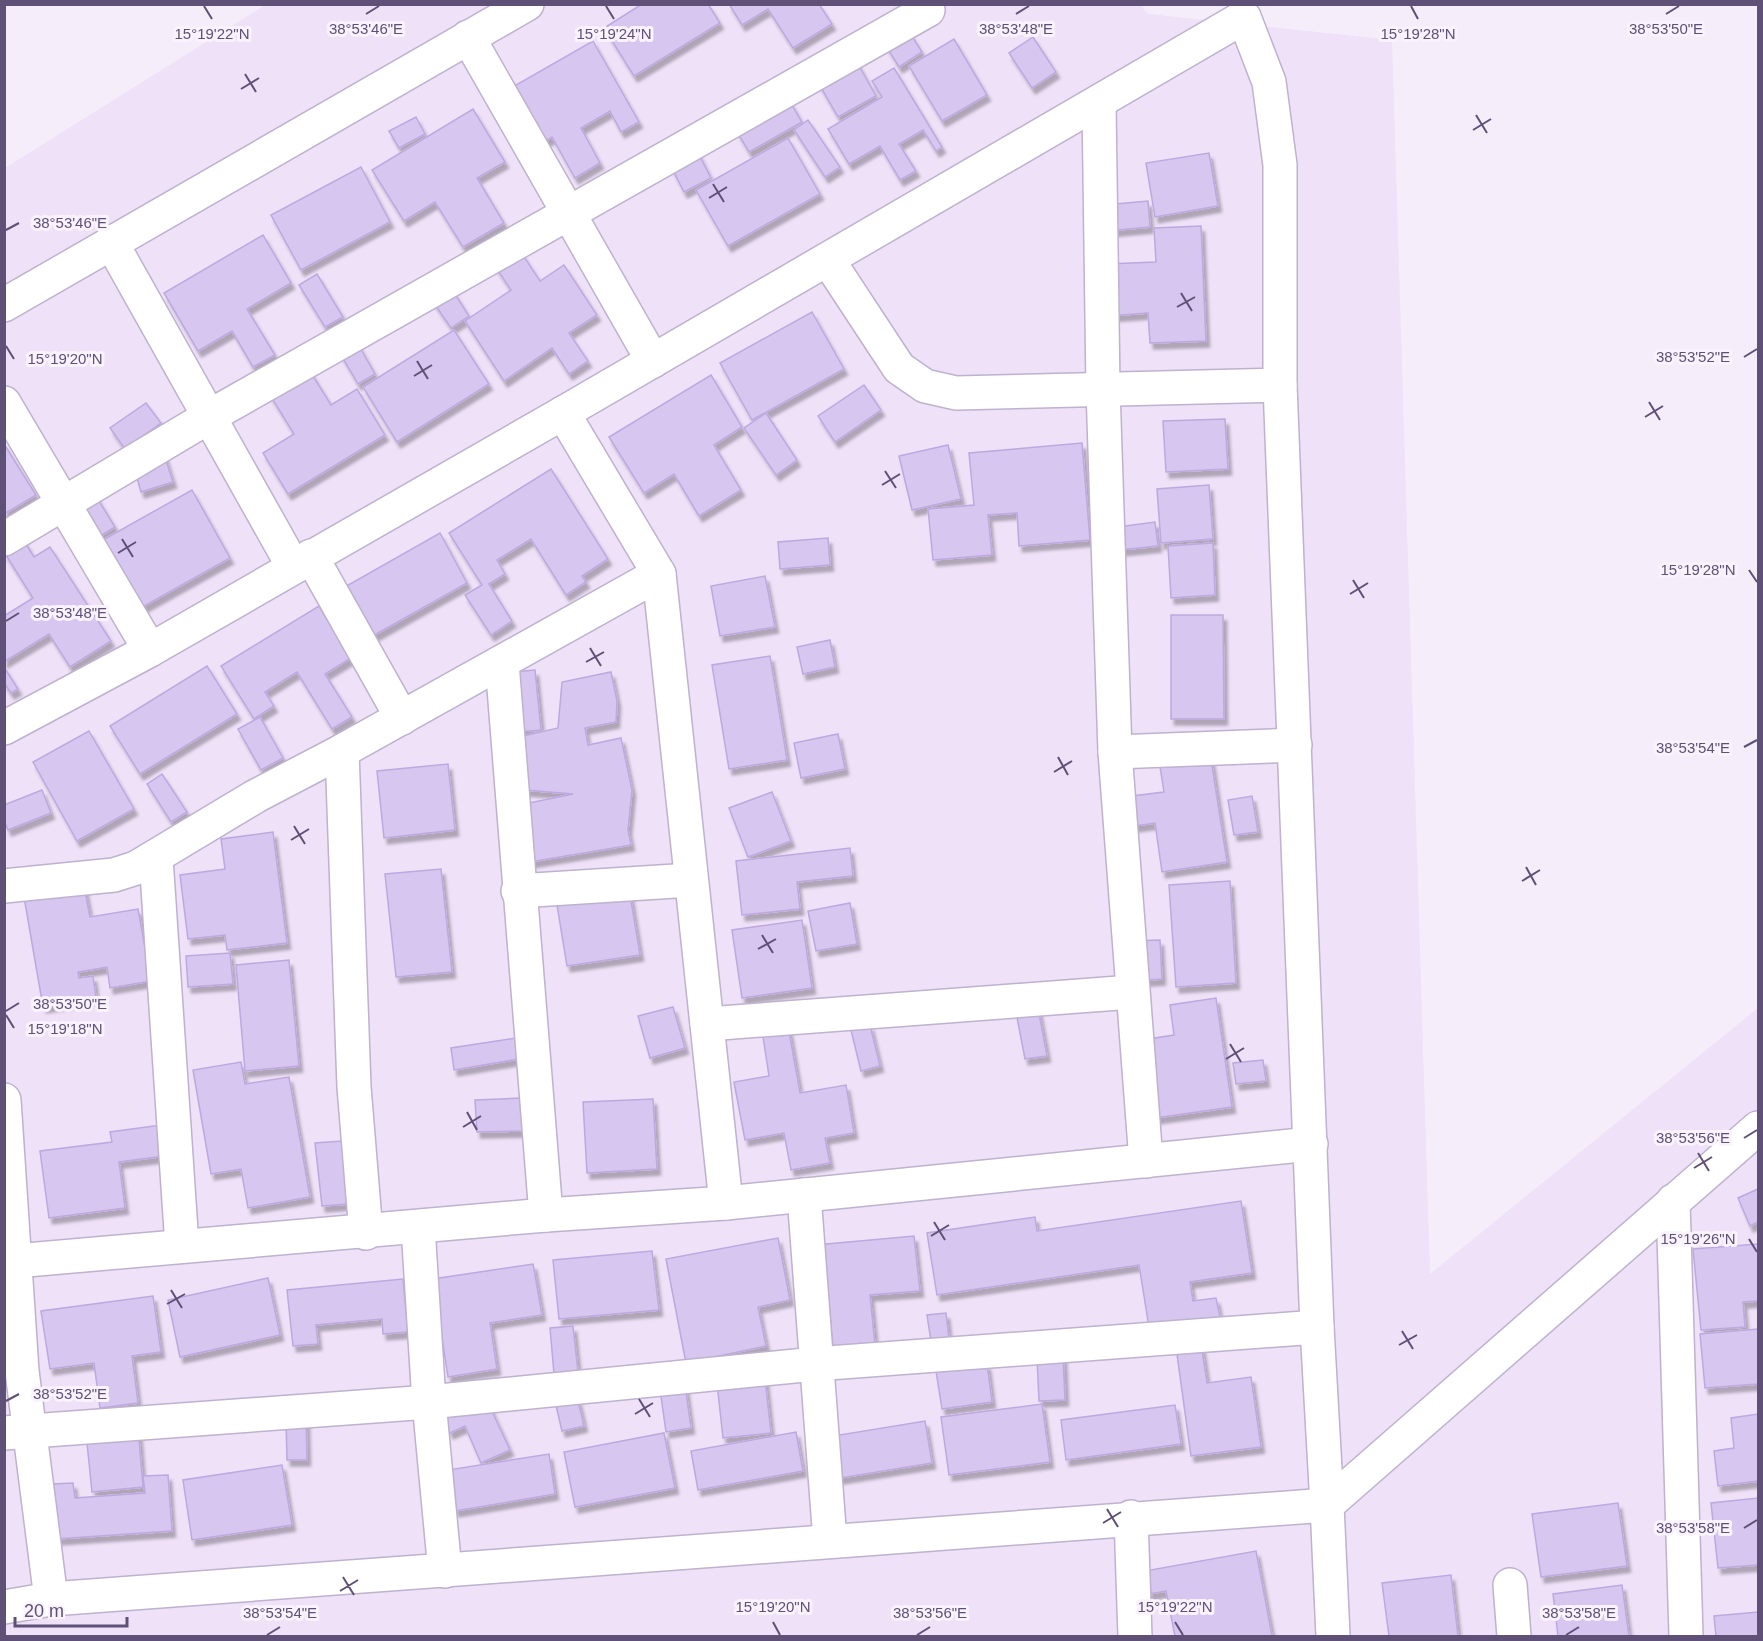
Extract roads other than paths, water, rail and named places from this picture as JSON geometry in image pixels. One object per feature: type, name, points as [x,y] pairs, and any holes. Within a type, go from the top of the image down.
[{"type":"street","points":[[4,305],[527,4]]},
{"type":"street","points":[[4,539],[210,416],[928,10]]},
{"type":"street","points":[[4,729],[150,650],[1099,103],[1242,11],[1269,82],[1280,165],[1280,385],[1317,1327],[1333,1636]]},
{"type":"street","points":[[468,37],[653,361]]},
{"type":"street","points":[[1099,103],[1104,389],[1115,752],[1146,1161]]},
{"type":"street","points":[[111,242],[210,416],[402,718]]},
{"type":"street","points":[[828,260],[899,368],[925,386],[956,393],[1280,385]]},
{"type":"street","points":[[4,403],[150,650]]},
{"type":"street","points":[[563,413],[659,574],[726,1203]]},
{"type":"street","points":[[4,886],[114,875],[136,868],[256,796],[502,663],[659,574]]},
{"type":"street","points":[[502,663],[518,891],[546,1215]]},
{"type":"street","points":[[1115,752],[1294,745]]},
{"type":"street","points":[[342,751],[354,1087],[366,1233]]},
{"type":"street","points":[[156,858],[182,1246]]},
{"type":"street","points":[[518,891],[691,879]]},
{"type":"street","points":[[707,1024],[1132,992]]},
{"type":"street","points":[[4,1100],[15,1261],[13,1369],[16,1432],[51,1599]]},
{"type":"street","points":[[4,1607],[51,1599],[1327,1505],[1758,1128]]},
{"type":"street","points":[[15,1261],[366,1233],[546,1215],[726,1203],[1311,1144]]},
{"type":"street","points":[[804,1195],[830,1541]]},
{"type":"street","points":[[1673,1201],[1686,1636]]},
{"type":"street","points":[[418,1227],[429,1402],[445,1571]]},
{"type":"street","points":[[16,1432],[429,1402],[815,1364],[1317,1327]]},
{"type":"street","points":[[1131,1518],[1135,1636]]},
{"type":"street","points":[[1510,1585],[1514,1636]]}]
